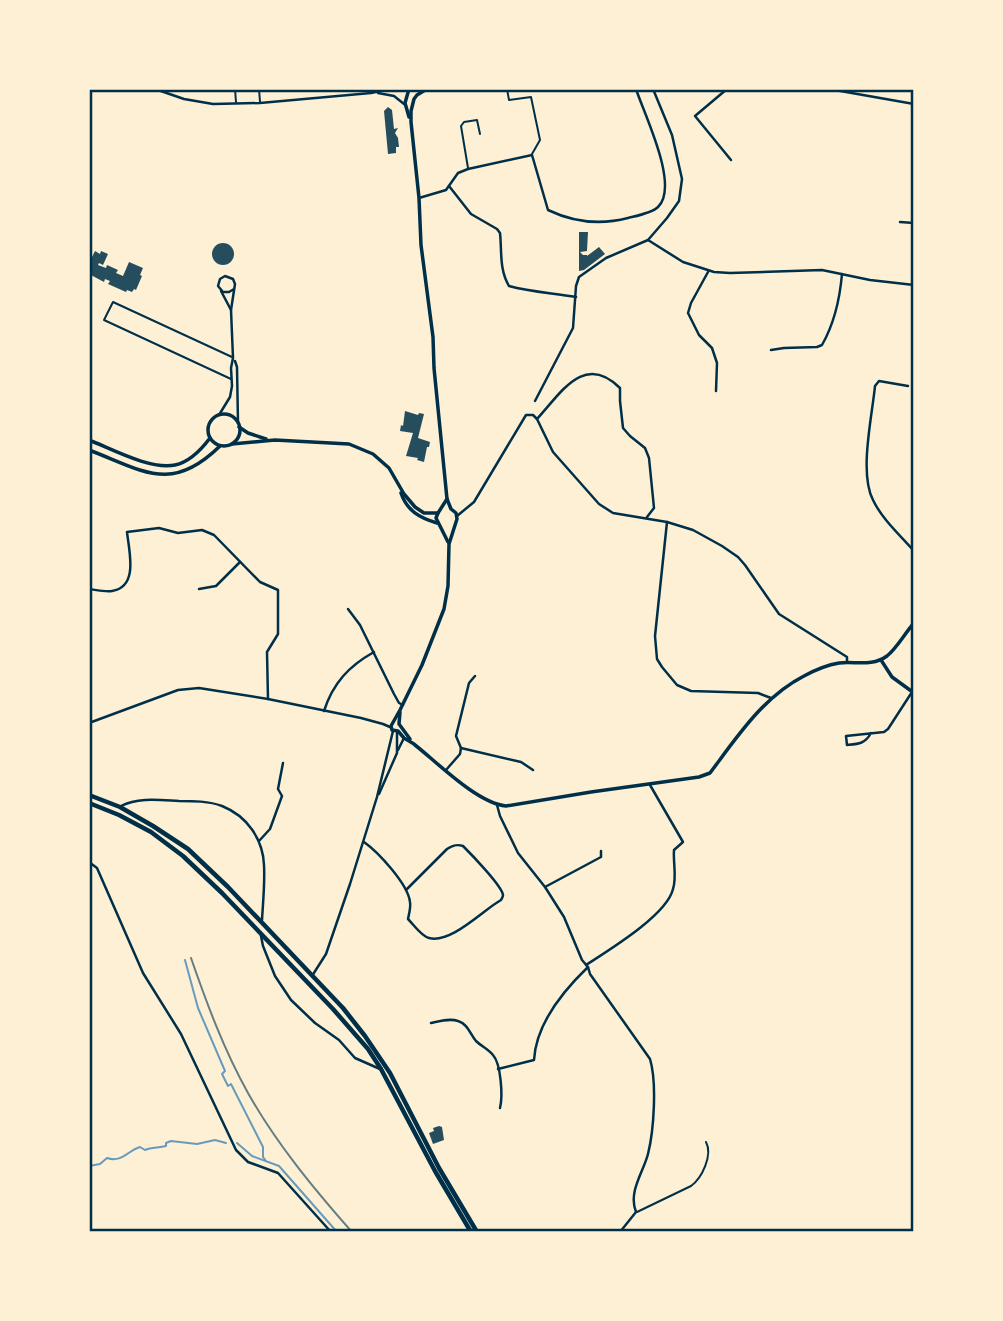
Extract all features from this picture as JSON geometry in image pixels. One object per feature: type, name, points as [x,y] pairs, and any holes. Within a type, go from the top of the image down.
[{"type":"main road","points":[[89,795],[120,807],[188,849],[344,1008],[390,1073],[439,1168],[477,1232]]},
{"type":"main road","points":[[89,803],[128,820],[169,845],[201,871],[341,1018],[365,1045],[381,1069],[471,1232]]},
{"type":"street","points":[[155,89],[184,99],[213,104],[260,103],[376,93],[390,89]]},
{"type":"street","points":[[411,122],[406,106],[409,89],[414,99]]},
{"type":"street","points":[[426,89],[414,99],[411,122],[447,499],[457,516]]},
{"type":"street","points":[[419,198],[446,190],[458,173],[468,169],[531,155],[548,210],[557,214],[585,222],[617,221],[657,209],[665,197],[663,173],[655,137],[636,89]]},
{"type":"street","points":[[535,401],[573,328],[579,277],[606,258],[648,240],[679,201],[681,180],[672,135],[653,89]]},
{"type":"street","points":[[727,89],[695,116],[731,160]]},
{"type":"street","points":[[829,89],[914,104]]},
{"type":"street","points":[[376,93],[394,96],[406,106]]},
{"type":"street","points":[[449,186],[471,214],[500,233],[501,267],[509,286],[576,297]]},
{"type":"street","points":[[900,222],[914,223]]},
{"type":"street","points":[[648,240],[683,262],[709,271],[730,273],[816,270],[914,285]]},
{"type":"street","points":[[709,271],[688,313],[699,335],[712,348],[717,363],[716,391]]},
{"type":"street","points":[[771,350],[822,345],[838,302],[842,274]]},
{"type":"street","points":[[220,446],[210,438],[208,429],[230,397],[232,379],[231,310],[235,284],[233,279],[225,276],[218,286],[231,310]]},
{"type":"street","points":[[221,291],[226,293],[234,289]]},
{"type":"street","points":[[232,444],[239,436],[237,367],[233,358]]},
{"type":"street","points":[[537,419],[556,396],[586,374],[599,373],[620,388],[623,428],[645,448],[649,458],[654,508],[646,519]]},
{"type":"street","points":[[908,386],[879,381],[875,386],[866,463],[867,483],[872,499],[914,551]]},
{"type":"street","points":[[219,415],[230,415],[254,436],[275,440]]},
{"type":"street","points":[[313,976],[326,954],[364,842],[402,708],[444,609],[448,586],[449,544],[457,516],[474,502],[526,415],[533,415],[537,419],[553,452],[599,504],[613,513],[667,522],[693,530],[730,551],[745,565],[779,614],[847,657],[848,662]]},
{"type":"street","points":[[89,440],[149,463],[175,465],[195,455],[210,438]]},
{"type":"street","points":[[89,450],[145,472],[165,475],[177,474],[191,468],[220,446],[275,440],[349,443],[373,454],[389,468],[409,501],[419,511],[427,513],[467,506]]},
{"type":"street","points":[[400,486],[409,509],[447,529],[455,525]]},
{"type":"street","points":[[447,499],[436,518],[449,544]]},
{"type":"street","points":[[667,522],[655,636],[657,659],[677,685],[691,691],[758,693],[771,698]]},
{"type":"street","points":[[89,589],[113,591],[125,585],[131,575],[127,532],[159,528],[178,533],[202,530],[214,535],[260,582],[278,590],[278,634],[267,652],[268,699]]},
{"type":"street","points":[[199,589],[216,586],[240,562]]},
{"type":"street","points":[[348,609],[360,625],[402,708]]},
{"type":"street","points":[[89,723],[188,688],[268,699],[395,728],[468,788],[486,800],[506,806],[699,777],[710,773],[771,698],[787,685],[831,665],[881,660],[893,650],[914,622]]},
{"type":"street","points":[[324,711],[333,687],[343,674],[357,661],[374,652]]},
{"type":"street","points":[[871,733],[863,743],[847,745],[846,736],[871,733],[884,732],[888,729],[913,693],[892,677],[881,660]]},
{"type":"street","points":[[446,769],[460,754],[461,748],[456,736],[469,684],[475,676]]},
{"type":"street","points":[[395,728],[414,744]]},
{"type":"street","points":[[395,728],[397,753]]},
{"type":"street","points":[[377,797],[404,738]]},
{"type":"street","points":[[461,748],[522,762],[533,770]]},
{"type":"street","points":[[259,841],[270,829],[282,796],[278,789],[284,763]]},
{"type":"street","points":[[498,1069],[534,1060],[538,1036],[567,989],[587,966],[644,924],[669,900],[674,888],[674,850],[683,840],[649,784]]},
{"type":"street","points":[[120,807],[133,800],[209,803],[222,806],[237,815],[252,829],[259,841],[264,864],[262,923]]},
{"type":"street","points":[[497,805],[518,853],[564,917],[590,974],[650,1059],[654,1091],[649,1152],[633,1198],[636,1212],[620,1232]]},
{"type":"street","points":[[364,842],[374,849],[406,890],[410,902],[408,919],[422,934],[431,938],[456,932],[503,896],[490,875],[463,846],[458,845],[447,849],[406,890]]},
{"type":"street","points":[[545,887],[601,857],[601,851]]},
{"type":"street","points":[[89,862],[97,868],[143,973],[181,1034],[236,1150],[248,1162],[278,1173],[331,1232]]},
{"type":"street","points":[[260,933],[275,976],[291,1000],[315,1023],[339,1040],[355,1058],[381,1069]]},
{"type":"street","points":[[432,1023],[458,1020],[466,1025],[477,1042],[494,1056],[502,1100],[500,1108]]},
{"type":"lane","points":[[235,89],[236,104]]},
{"type":"lane","points":[[259,89],[260,103]]},
{"type":"lane","points":[[507,89],[509,100],[531,97],[540,140],[531,155]]},
{"type":"lane","points":[[468,169],[461,126],[464,122],[477,120],[480,134]]},
{"type":"lane","points":[[232,379],[104,320],[113,302],[233,358]]},
{"type":"lane","points":[[636,1212],[697,1182],[708,1155],[706,1142]]},
{"type":"building","points":[[388,107],[392,110],[394,129],[398,128],[395,133],[399,147],[396,147],[396,153],[388,154],[384,111]]},
{"type":"building","points":[[579,232],[588,232],[587,251],[580,252],[583,255],[587,256],[599,247],[605,254],[579,271]]},
{"type":"building","points":[[223,243],[231,246],[234,254],[231,262],[223,265],[215,262],[212,254],[215,246]]},
{"type":"building","points":[[95,251],[108,254],[103,265],[98,265],[106,268],[107,265],[118,270],[116,273],[123,276],[129,262],[143,268],[136,290],[126,292],[108,284],[110,281],[105,279],[104,282],[89,274],[90,261]]},
{"type":"building","points":[[405,411],[424,414],[418,438],[430,442],[424,462],[406,456],[413,433],[400,431]]},
{"type":"building","points":[[439,1126],[442,1127],[444,1140],[433,1144],[429,1133]]},
{"type":"waterway","points":[[185,960],[198,1008],[225,1071],[222,1074],[228,1086],[231,1084],[263,1147],[266,1161]]},
{"type":"waterway","points":[[89,1166],[100,1164],[107,1158],[121,1158],[140,1147],[145,1150],[166,1146],[166,1143],[171,1141],[197,1144],[215,1140],[226,1143]]},
{"type":"waterway","points":[[237,1143],[252,1156],[279,1166],[337,1232]]},
{"type":"railway","points":[[191,958],[216,1027],[248,1093],[296,1165],[352,1232]]}]
